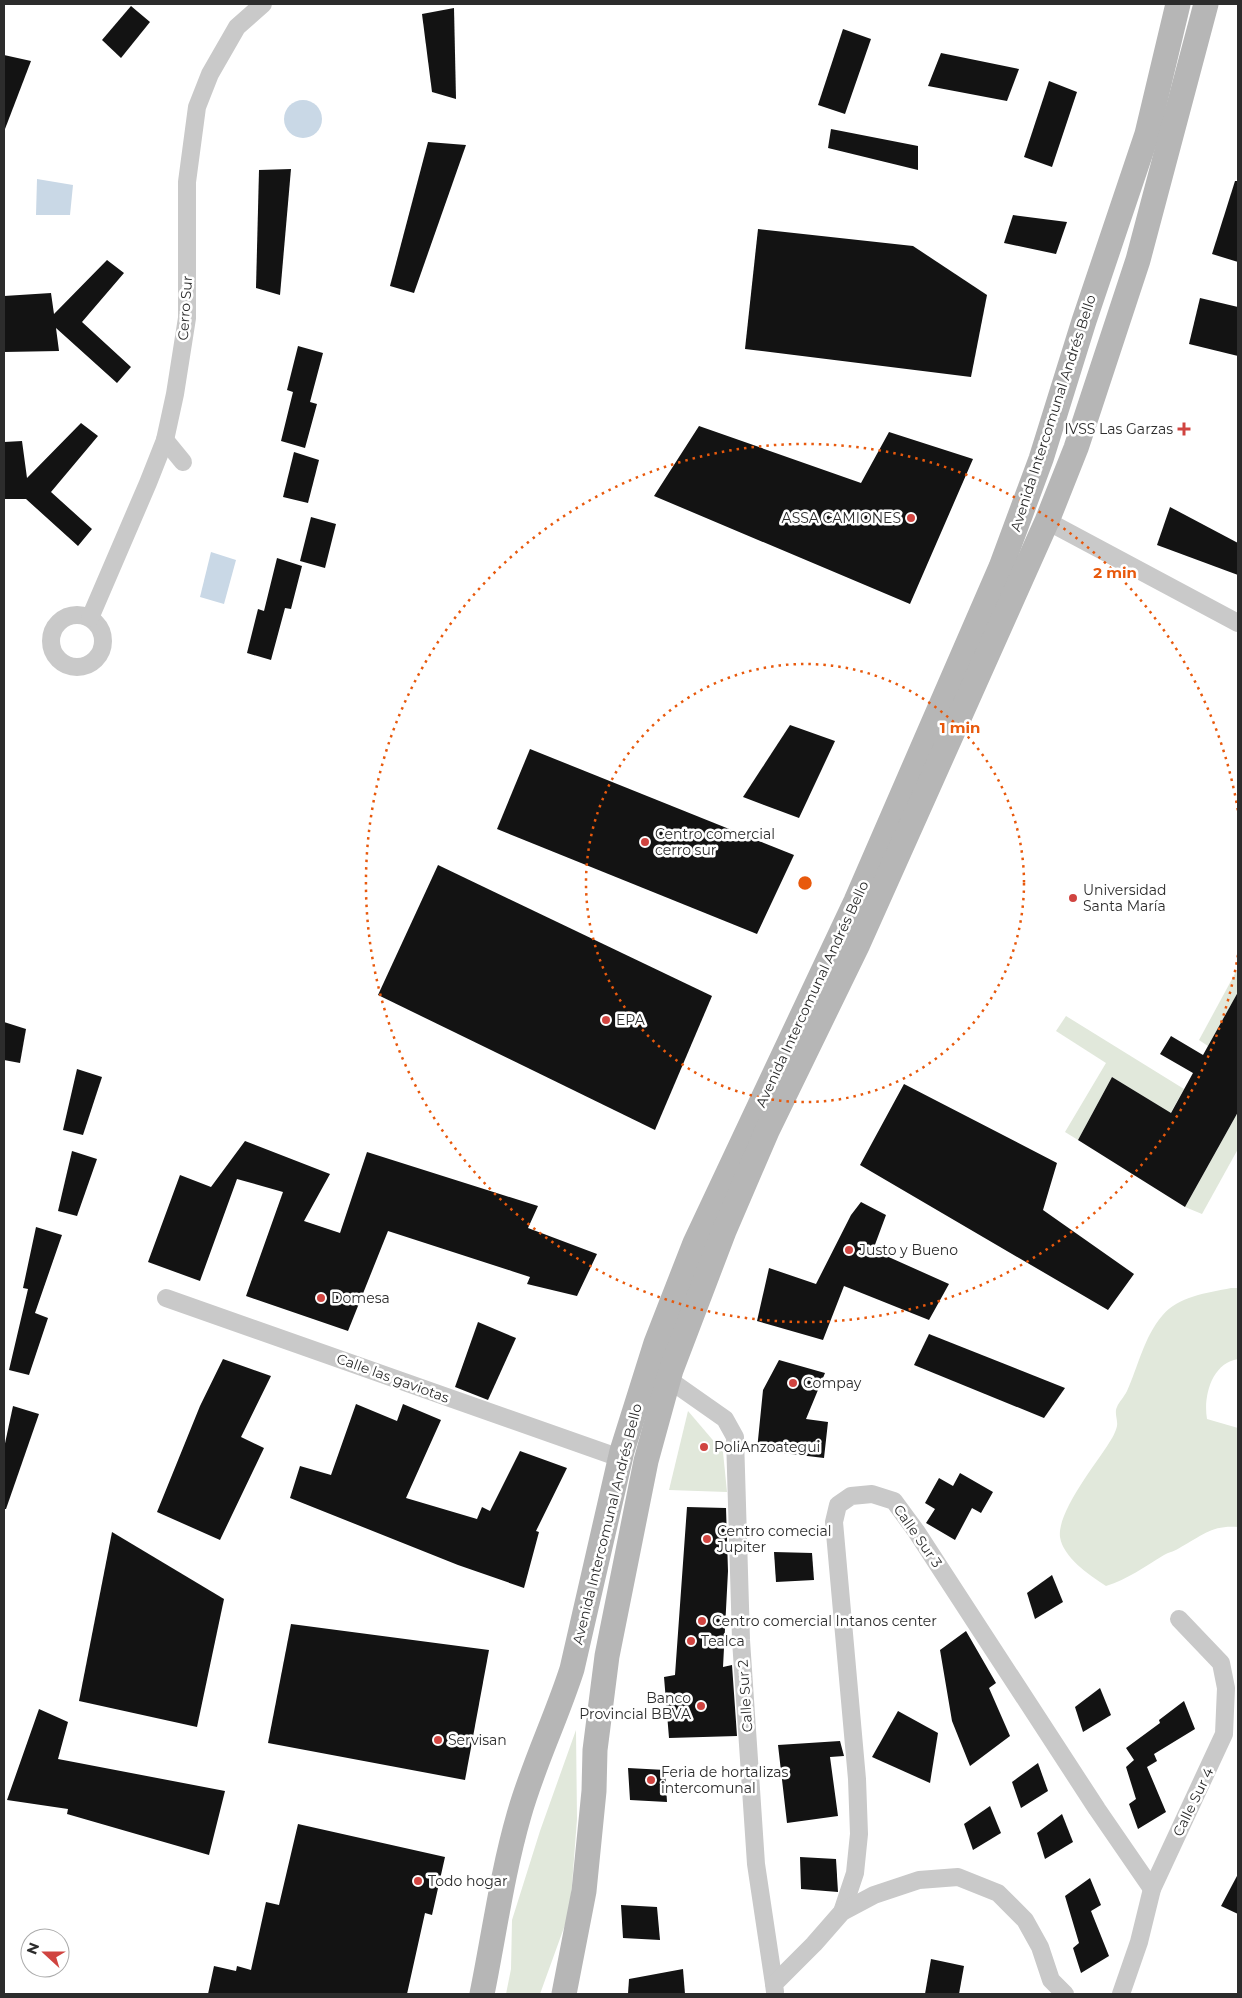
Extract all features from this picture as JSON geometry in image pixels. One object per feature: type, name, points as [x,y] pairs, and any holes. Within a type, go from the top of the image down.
[{"type":"main road","name":"Avenida Intercomunal Andrés Bello","points":[[482,1994],[518,1817],[572,1669],[620,1458],[653,1352],[695,1243],[856,901],[1001,567],[1041,458],[1084,321],[1147,134],[1178,4]]},
{"type":"main road","name":"Avenida Intercomunal Andrés Bello","points":[[564,1994],[584,1890],[594,1791],[595,1750],[605,1665],[646,1461],[668,1379],[720,1239],[767,1131],[858,944],[1048,521],[1076,448],[1138,260],[1206,4]]},
{"type":"street","name":"Cerro Sur","points":[[90,618],[165,440],[175,394],[187,318],[187,182],[195,116],[210,74],[237,27],[263,4]]},
{"type":"street","points":[[165,440],[183,462]]},
{"type":"street","points":[[1048,521],[1238,623]]},
{"type":"street","name":"Calle las gaviotas","points":[[166,1298],[620,1458]]},
{"type":"street","name":"Calle Sur 2","points":[[668,1379],[725,1419],[735,1436],[741,1640],[756,1864],[774,1989]]},
{"type":"street","name":"Calle Sur 3","points":[[842,1912],[855,1873],[859,1834],[857,1779],[834,1522],[838,1505],[852,1496],[872,1494],[894,1501],[916,1531],[1097,1809],[1152,1888]]},
{"type":"street","name":"Calle Sur 4","points":[[1121,1994],[1139,1942],[1152,1888],[1224,1734],[1227,1713],[1226,1688],[1221,1663],[1180,1619]]},
{"type":"street","points":[[774,1989],[842,1912],[874,1895],[919,1880],[958,1877],[998,1893],[1025,1920],[1040,1947],[1051,1980],[1065,1994]]},
{"type":"shaded area","points":[[1238,968],[1238,992],[1208,1046],[1199,1040]]},
{"type":"shaded area","points":[[1066,1016],[1184,1089],[1135,1176],[1123,1168],[1159,1106],[1112,1077],[1078,1140],[1065,1132],[1106,1063],[1056,1031]]},
{"type":"shaded area","points":[[1238,1112],[1238,1149],[1202,1214],[1185,1207]]},
{"type":"shaded area","points":[[1238,1288],[1238,1359],[1229,1362],[1216,1374],[1208,1391],[1206,1410],[1207,1419],[1238,1428],[1238,1527],[1214,1529],[1129,1576],[1106,1586],[1085,1571],[1066,1552],[1060,1537],[1065,1515],[1078,1488],[1114,1435],[1117,1426],[1117,1407],[1127,1391],[1150,1333],[1156,1324],[1176,1304],[1194,1296]]},
{"type":"shaded area","points":[[688,1411],[723,1452],[727,1492],[669,1490]]},
{"type":"shaded area","points":[[576,1730],[577,1819],[570,1911],[540,1994],[506,1994],[511,1969],[512,1920],[540,1831]]},
{"type":"water","points":[[303,100],[317,105],[322,119],[317,133],[303,138],[289,133],[284,119],[289,105]]},
{"type":"water","points":[[37,179],[73,185],[70,215],[36,215]]},
{"type":"water","points":[[211,552],[236,560],[224,604],[200,597]]},
{"type":"building","points":[[131,6],[150,22],[121,58],[102,40]]},
{"type":"building","points":[[454,8],[456,99],[432,92],[422,14]]},
{"type":"building","points":[[843,29],[871,39],[845,114],[818,105]]},
{"type":"building","points":[[941,53],[1019,69],[1007,101],[928,86]]},
{"type":"building","points":[[4,55],[31,61],[5,129],[4,129]]},
{"type":"building","points":[[1049,81],[1077,92],[1052,167],[1024,157]]},
{"type":"building","points":[[831,129],[918,146],[918,170],[828,148]]},
{"type":"building","points":[[428,142],[466,145],[414,293],[390,286]]},
{"type":"building","points":[[291,169],[280,295],[256,288],[259,170]]},
{"type":"building","points":[[1235,181],[1238,181],[1238,262],[1212,254]]},
{"type":"building","points":[[1013,215],[1067,222],[1056,254],[1004,243]]},
{"type":"building","points":[[758,229],[913,246],[987,295],[971,377],[745,349]]},
{"type":"building","points":[[107,260],[124,273],[82,322],[131,367],[117,383],[56,328],[59,351],[4,352],[4,296],[51,293],[54,314]]},
{"type":"building","points":[[1200,298],[1238,307],[1238,356],[1189,344]]},
{"type":"building","points":[[298,346],[323,353],[310,402],[317,404],[305,448],[281,441],[293,392],[287,390]]},
{"type":"building","points":[[81,423],[98,436],[51,492],[92,529],[78,546],[26,499],[4,499],[4,442],[22,441],[27,478]]},
{"type":"building","points":[[699,426],[861,483],[889,432],[973,459],[910,604],[654,496]]},
{"type":"building","points":[[294,452],[319,460],[308,503],[283,497]]},
{"type":"building","points":[[1170,507],[1238,543],[1238,575],[1157,545]]},
{"type":"building","points":[[311,517],[336,524],[325,568],[300,561]]},
{"type":"building","points":[[277,558],[302,566],[291,609],[285,608],[271,660],[247,653],[258,609],[264,611]]},
{"type":"building","points":[[790,725],[835,741],[799,818],[743,797]]},
{"type":"building","name":"Centro comercial cerro sur","points":[[530,749],[794,855],[757,934],[497,829]]},
{"type":"building","points":[[438,865],[712,996],[655,1130],[378,995]]},
{"type":"building","points":[[1238,992],[1238,1112],[1185,1207],[1078,1140],[1112,1077],[1171,1113],[1193,1073],[1160,1054],[1171,1036],[1203,1055]]},
{"type":"building","points":[[4,1022],[26,1029],[20,1063],[4,1060]]},
{"type":"building","points":[[77,1069],[102,1077],[83,1135],[63,1130]]},
{"type":"building","points":[[904,1084],[1057,1163],[1043,1210],[1134,1274],[1108,1310],[860,1165]]},
{"type":"building","points":[[245,1141],[330,1174],[304,1221],[340,1233],[367,1152],[538,1206],[528,1228],[597,1254],[577,1296],[527,1284],[530,1277],[388,1231],[348,1331],[246,1296],[283,1192],[237,1179],[200,1281],[148,1262],[180,1175],[211,1187]]},
{"type":"building","points":[[72,1151],[97,1159],[77,1216],[58,1211]]},
{"type":"building","points":[[861,1202],[886,1215],[873,1250],[949,1284],[929,1320],[844,1286],[823,1340],[757,1321],[769,1268],[816,1284],[851,1215]]},
{"type":"building","points":[[36,1227],[62,1235],[35,1313],[48,1318],[29,1375],[9,1370],[28,1289],[23,1288]]},
{"type":"building","points":[[478,1322],[516,1338],[488,1400],[455,1387]]},
{"type":"building","points":[[929,1334],[1065,1388],[1044,1418],[914,1365]]},
{"type":"building","points":[[223,1359],[271,1376],[241,1437],[264,1448],[220,1540],[157,1512],[200,1406]]},
{"type":"building","points":[[779,1360],[825,1373],[806,1419],[828,1422],[824,1458],[757,1450],[763,1390]]},
{"type":"building","points":[[356,1404],[397,1421],[403,1404],[441,1420],[406,1498],[477,1519],[482,1507],[490,1511],[520,1451],[567,1468],[536,1531],[539,1532],[524,1588],[458,1565],[290,1498],[300,1466],[331,1475]]},
{"type":"building","points":[[13,1406],[39,1414],[6,1509],[4,1509],[4,1448]]},
{"type":"building","points":[[960,1473],[993,1492],[981,1513],[972,1508],[955,1540],[926,1523],[935,1509],[925,1503],[939,1478],[953,1486]]},
{"type":"building","points":[[687,1507],[726,1508],[728,1571],[723,1667],[732,1665],[737,1736],[669,1738],[664,1677],[675,1675]]},
{"type":"building","points":[[112,1532],[224,1599],[197,1727],[79,1701]]},
{"type":"building","points":[[774,1552],[812,1553],[814,1580],[776,1582]]},
{"type":"building","points":[[1052,1575],[1063,1602],[1035,1619],[1027,1593]]},
{"type":"building","points":[[291,1624],[489,1650],[465,1780],[268,1743]]},
{"type":"building","points":[[966,1631],[996,1683],[989,1688],[1010,1736],[970,1766],[952,1721],[940,1650]]},
{"type":"building","points":[[1100,1688],[1111,1715],[1083,1732],[1075,1707]]},
{"type":"building","points":[[1184,1701],[1195,1729],[1154,1754],[1157,1761],[1147,1767],[1166,1812],[1138,1829],[1129,1804],[1136,1799],[1126,1767],[1134,1760],[1126,1748],[1160,1723],[1159,1720]]},
{"type":"building","points":[[39,1709],[68,1722],[58,1759],[225,1791],[209,1855],[67,1814],[68,1809],[7,1800]]},
{"type":"building","points":[[898,1711],[938,1733],[930,1783],[872,1757]]},
{"type":"building","points":[[840,1741],[844,1756],[830,1757],[838,1816],[787,1823],[778,1745]]},
{"type":"building","points":[[1038,1763],[1048,1791],[1021,1808],[1012,1782]]},
{"type":"building","points":[[628,1768],[665,1770],[667,1802],[630,1800]]},
{"type":"building","points":[[990,1806],[1001,1833],[973,1850],[964,1824]]},
{"type":"building","points":[[1062,1814],[1073,1842],[1045,1859],[1037,1833]]},
{"type":"building","points":[[298,1824],[445,1857],[432,1915],[425,1913],[407,1994],[208,1994],[214,1966],[236,1971],[237,1966],[251,1970],[266,1902],[279,1905]]},
{"type":"building","points":[[800,1857],[836,1859],[838,1892],[801,1889]]},
{"type":"building","points":[[1238,1874],[1238,1914],[1221,1906]]},
{"type":"building","points":[[1090,1878],[1101,1905],[1091,1911],[1109,1956],[1081,1973],[1073,1948],[1079,1943],[1065,1896]]},
{"type":"building","points":[[621,1905],[657,1907],[660,1940],[623,1938]]},
{"type":"building","points":[[931,1959],[964,1966],[959,1994],[925,1994]]},
{"type":"building","points":[[683,1969],[685,1994],[628,1994],[629,1979]]},
{"type":"place","name":"IVSS Las Garzas","points":[[1184,429]]},
{"type":"place","name":"ASSA CAMIONES","points":[[911,518]]},
{"type":"place","name":"Centro comercial cerro sur","points":[[645,842]]},
{"type":"place","name":"Universidad Santa María","points":[[1073,898]]},
{"type":"place","name":"EPA","points":[[606,1020]]},
{"type":"place","name":"Justo y Bueno","points":[[849,1250]]},
{"type":"place","name":"Domesa","points":[[321,1298]]},
{"type":"place","name":"Compay","points":[[793,1383]]},
{"type":"place","name":"PoliAnzoategui","points":[[704,1447]]},
{"type":"place","name":"Centro comecial Jupiter","points":[[707,1539]]},
{"type":"place","name":"Centro comercial Intanos center","points":[[702,1621]]},
{"type":"place","name":"Tealca","points":[[691,1641]]},
{"type":"place","name":"Banco Provincial BBVA","points":[[701,1706]]},
{"type":"place","name":"Servisan","points":[[438,1740]]},
{"type":"place","name":"Feria de hortalizas intercomunal","points":[[651,1780]]},
{"type":"place","name":"Todo hogar","points":[[418,1881]]}]
